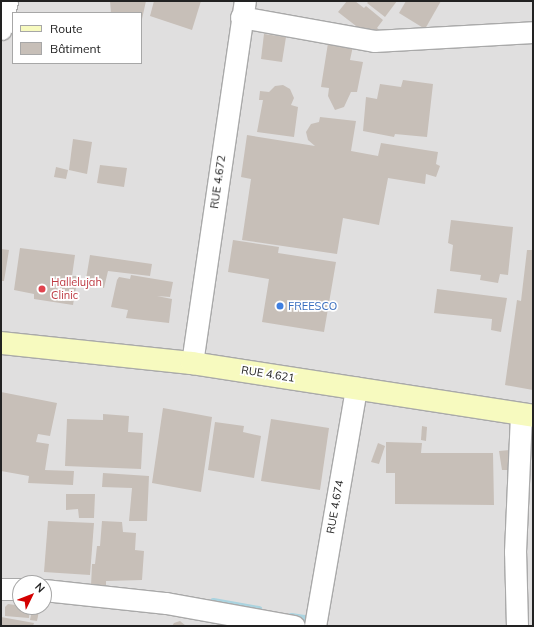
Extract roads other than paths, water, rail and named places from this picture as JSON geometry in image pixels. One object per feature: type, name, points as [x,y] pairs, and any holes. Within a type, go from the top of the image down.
[{"type":"street","points":[[1,29],[8,1]]},
{"type":"street","points":[[243,9],[374,41],[533,32]]},
{"type":"street","name":"RUE 4.672","points":[[192,363],[243,9]]},
{"type":"street","name":"RUE 4.621","points":[[1,343],[192,363],[527,415]]},
{"type":"street","name":"RUE 4.674","points":[[315,626],[356,388]]},
{"type":"street","points":[[517,626],[515,552],[527,415]]},
{"type":"street","points":[[1,589],[12,589]]},
{"type":"street","points":[[52,591],[166,603],[294,626]]},
{"type":"waterway","points":[[213,601],[258,609]]},
{"type":"waterway","points":[[291,616],[310,619]]},
{"type":"place","name":"Hallelujah Clinic","points":[[42,289]]},
{"type":"place","name":"FREESCO","points":[[280,306]]}]
